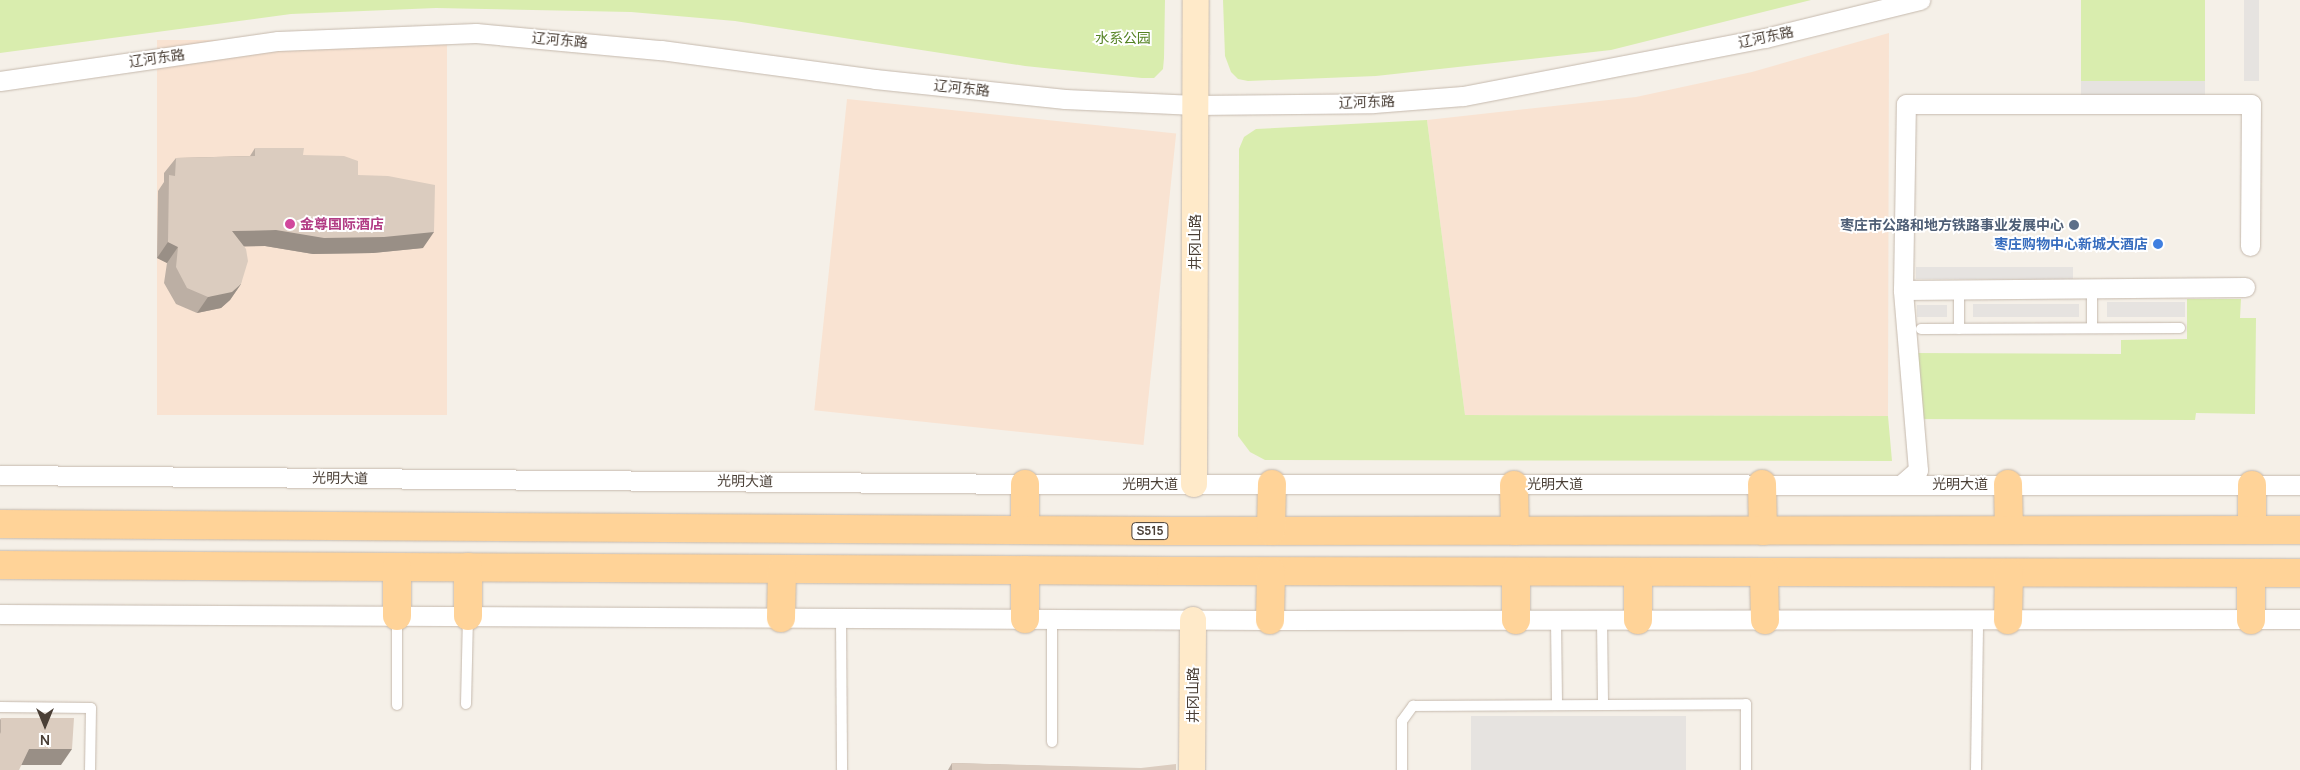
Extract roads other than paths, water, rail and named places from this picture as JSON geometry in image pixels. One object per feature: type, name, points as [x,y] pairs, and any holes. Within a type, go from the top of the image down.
[{"type":"main road","points":[[1025,484],[1025,530]]},
{"type":"main road","points":[[1271,531],[1272,484]]},
{"type":"main road","points":[[1762,484],[1763,531]]},
{"type":"main road","points":[[2008,484],[2009,530]]},
{"type":"main road","points":[[1514,485],[1515,531]]},
{"type":"main road","points":[[2252,485],[2252,530]]},
{"type":"main road","points":[[0,514],[51,524]]},
{"type":"main road","name":"S515","points":[[0,524],[1271,531],[2300,530]]},
{"type":"main road","points":[[1,565],[1271,572],[2300,573]]},
{"type":"main road","points":[[397,567],[397,616]]},
{"type":"main road","points":[[468,567],[468,616]]},
{"type":"main road","points":[[781,618],[782,569]]},
{"type":"main road","points":[[1025,570],[1025,619]]},
{"type":"main road","points":[[1270,620],[1271,572]]},
{"type":"main road","points":[[1516,572],[1516,620]]},
{"type":"main road","points":[[1638,572],[1638,620]]},
{"type":"main road","points":[[1764,572],[1765,620]]},
{"type":"main road","points":[[2008,620],[2009,573]]},
{"type":"main road","points":[[2251,573],[2251,620]]},
{"type":"street","name":"井冈山路","points":[[1194,484],[1196,0]]},
{"type":"street","name":"辽河东路","points":[[0,81],[278,42],[476,33],[661,50],[875,79],[1065,99],[1195,105],[1373,103],[1463,96],[1765,38],[1920,0]]},
{"type":"street","points":[[1902,484],[1918,470],[1903,290],[1906,104],[2251,104],[2250,246]]},
{"type":"street","points":[[1903,290],[2244,287]]},
{"type":"street","name":"光明大道","points":[[0,475],[1025,484],[2300,485]]},
{"type":"street","points":[[0,614],[1052,620],[2300,620]]},
{"type":"street","name":"井冈山路","points":[[1192,770],[1193,620]]},
{"type":"lane","points":[[2092,288],[2092,328]]},
{"type":"lane","points":[[1959,289],[1959,329]]},
{"type":"lane","points":[[1921,329],[2180,328]]},
{"type":"lane","points":[[397,616],[397,705]]},
{"type":"lane","points":[[466,704],[468,616]]},
{"type":"lane","points":[[842,619],[842,770]]},
{"type":"lane","points":[[1052,620],[1052,742]]},
{"type":"lane","points":[[1556,620],[1556,705]]},
{"type":"lane","points":[[1602,620],[1603,704]]},
{"type":"lane","points":[[1976,770],[1978,620]]},
{"type":"lane","points":[[1402,770],[1402,721],[1413,706],[1603,704],[1746,704],[1746,770]]},
{"type":"lane","points":[[0,708],[91,708],[90,770]]},
{"type":"place","name":"金尊国际酒店","points":[[290,224]]},
{"type":"place","name":"枣庄市公路和地方铁路事业发展中心","points":[[2074,225]]},
{"type":"place","name":"枣庄购物中心新城大酒店","points":[[2158,244]]},
{"type":"park label","name":"水系公园","points":[[1123,38]]}]
